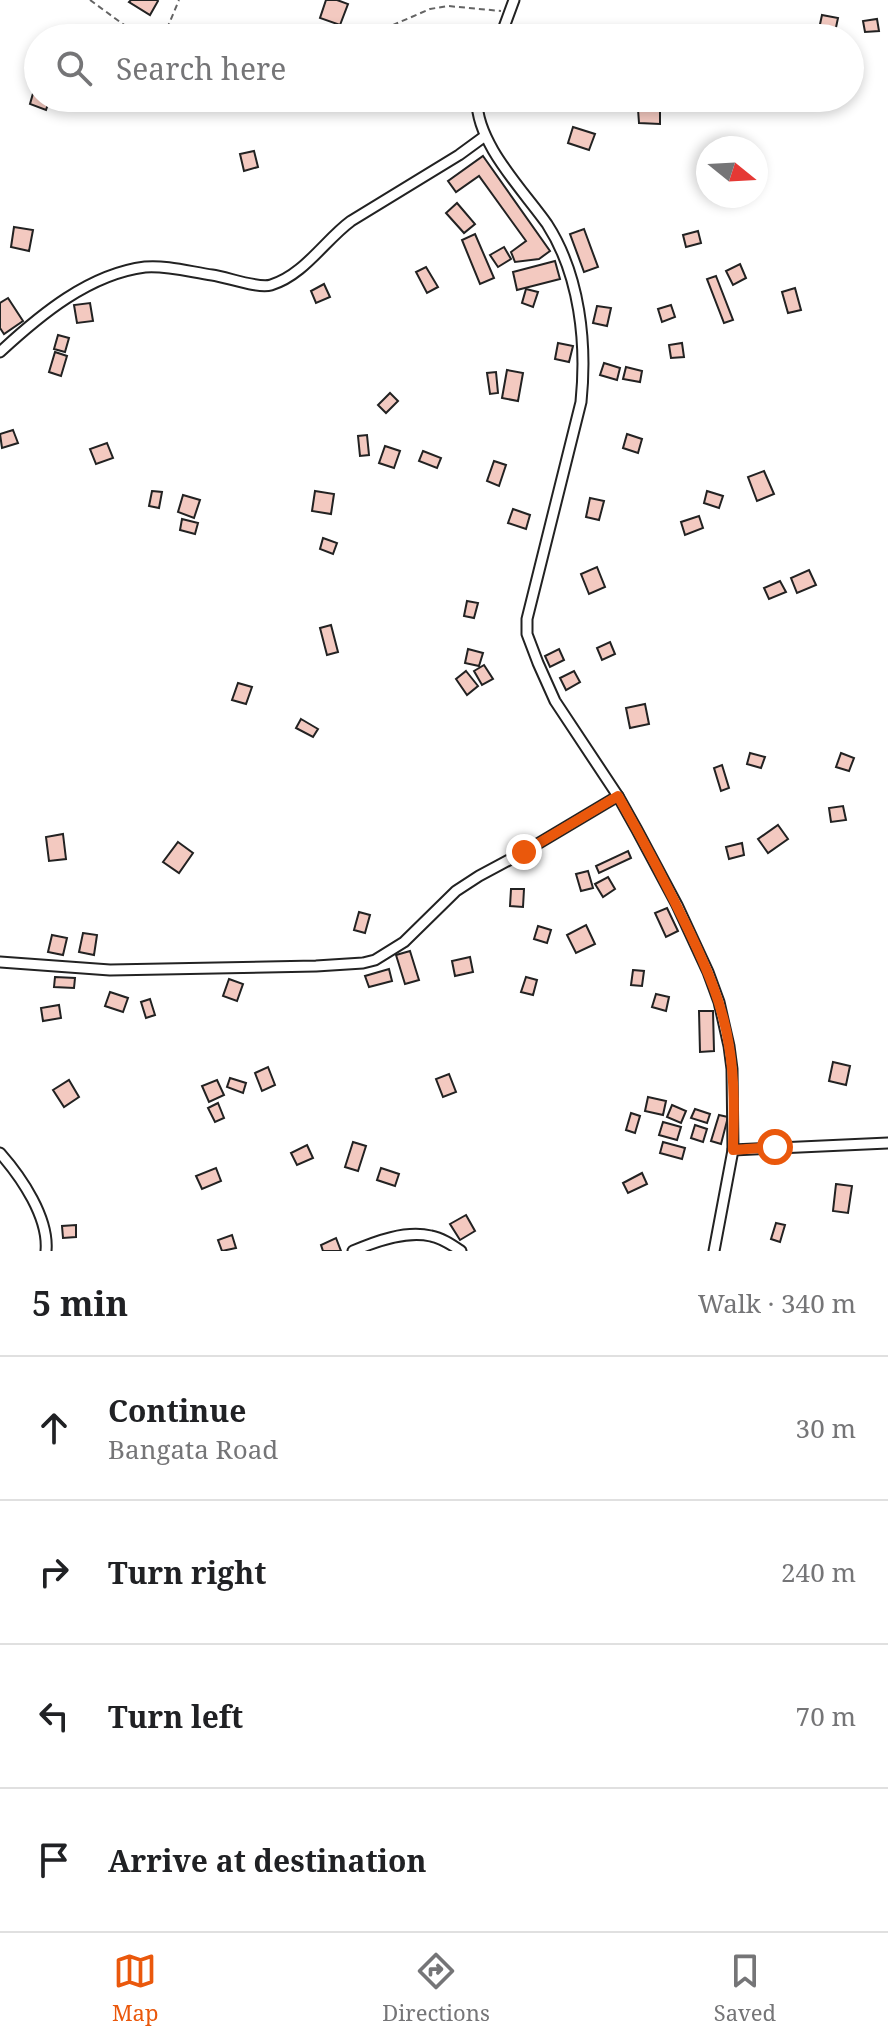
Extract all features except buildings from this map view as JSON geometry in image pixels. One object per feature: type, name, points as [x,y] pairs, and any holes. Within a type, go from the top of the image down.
[{"type":"street","points":[[506,24],[514,0]]},
{"type":"street","points":[[477,112],[485,136],[548,226],[566,261],[577,301],[583,366],[581,402],[526,626],[555,701],[618,796],[677,905],[719,1002],[732,1069],[733,1150],[714,1251]]},
{"type":"street","points":[[0,352],[45,314],[70,298],[103,278],[132,270],[155,267],[220,276],[262,287],[278,282],[310,260],[337,231],[351,221],[485,136]]},
{"type":"street","points":[[0,962],[110,970],[287,967],[375,960],[404,942],[456,891],[618,796]]},
{"type":"street","points":[[733,1150],[888,1143]]},
{"type":"street","points":[[0,1153],[39,1211],[45,1228],[46,1251]]},
{"type":"street","points":[[353,1251],[381,1240],[417,1235],[431,1236],[461,1251]]},
{"type":"path","points":[[90,0],[123,24]]},
{"type":"path","points":[[169,24],[179,0]]},
{"type":"path","points":[[395,24],[430,9],[448,6],[510,13]]},
{"type":"route","points":[[524,852],[618,796],[677,905],[719,1002],[732,1069],[733,1150],[775,1147]]}]
